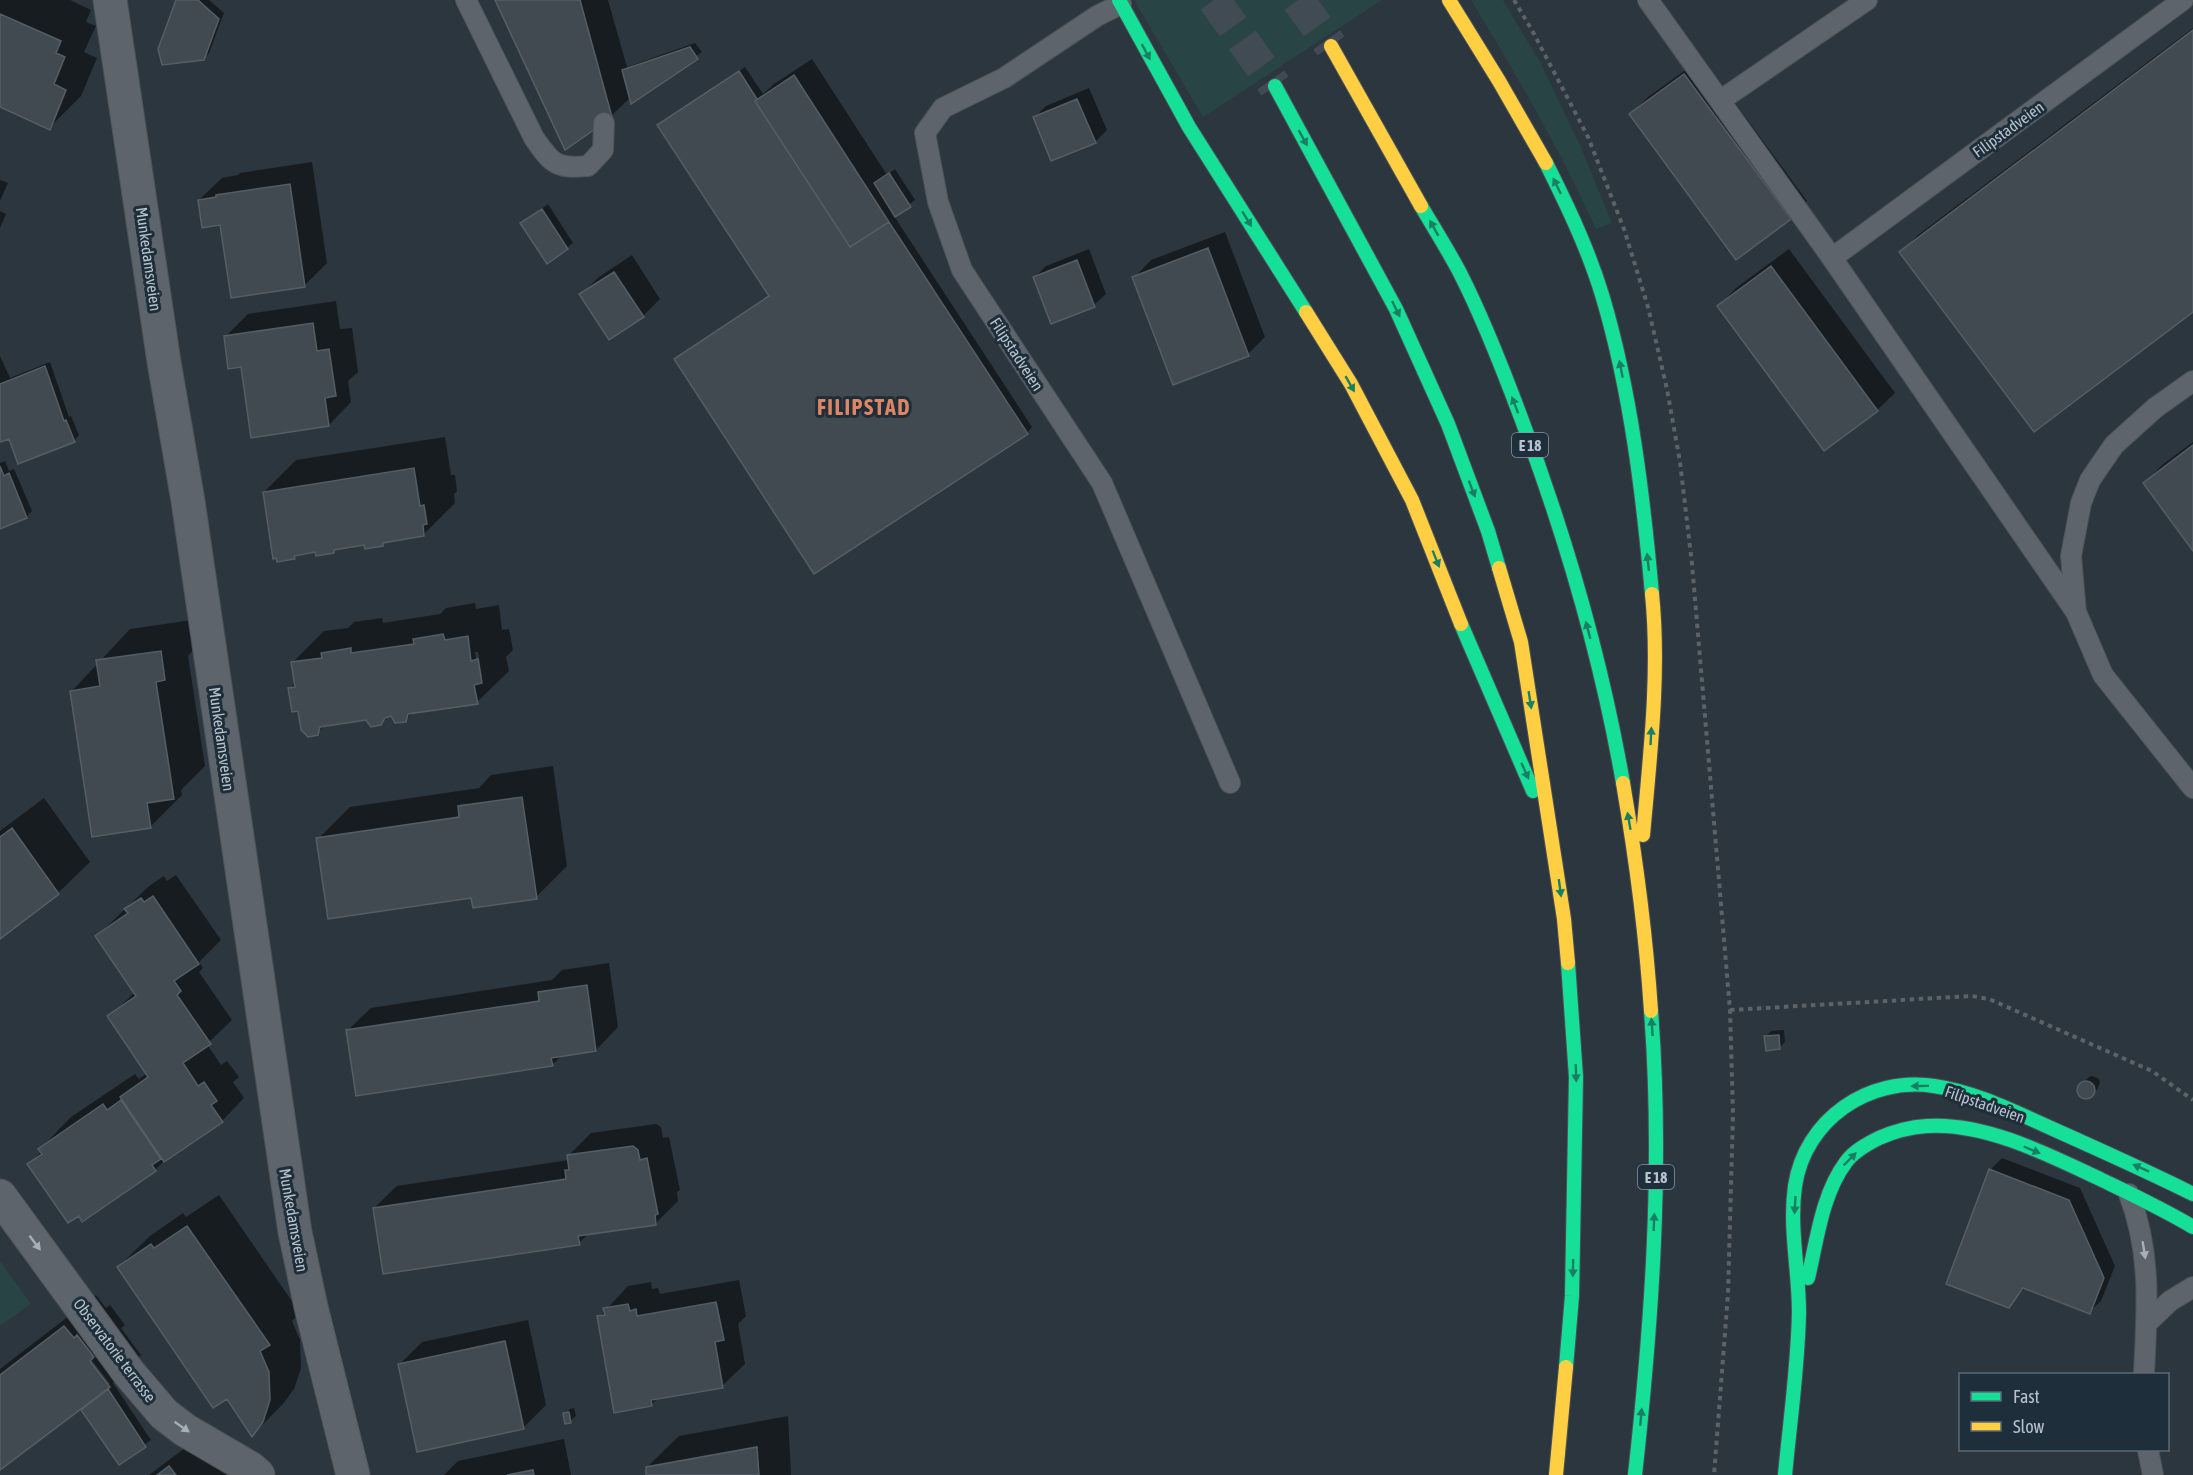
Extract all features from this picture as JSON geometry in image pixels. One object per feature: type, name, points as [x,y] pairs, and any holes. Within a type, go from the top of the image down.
[{"type":"main road","points":[[1449,0],[1506,91],[1574,221],[1594,272],[1618,357],[1640,479],[1654,620],[1652,735],[1639,878]]},
{"type":"main road","points":[[1120,2],[1189,127],[1351,384],[1412,500],[1475,661],[1551,831]]},
{"type":"main road","name":"E 18","points":[[1331,46],[1463,279],[1507,384],[1567,549],[1616,747],[1639,878],[1654,1048],[1656,1183],[1651,1299],[1635,1475]]},
{"type":"main road","points":[[1275,87],[1396,309],[1448,424],[1488,531],[1521,642],[1564,919],[1576,1077],[1572,1296],[1556,1475]]},
{"type":"main road","name":"Filipstadveien","points":[[1785,1475],[1799,1312],[1794,1208],[1799,1168],[1813,1135],[1836,1111],[1868,1093],[1902,1086],[1932,1086],[1973,1096],[2142,1168],[2193,1194]]},
{"type":"main road","name":"Filipstadveien","points":[[1799,1312],[1833,1183],[1847,1160],[1881,1136],[1906,1127],[1932,1125],[1970,1130],[2010,1140],[2129,1194],[2193,1227]]},
{"type":"street","name":"Munkedamsveien","points":[[110,0],[164,362],[188,501],[295,1233],[352,1475]]},
{"type":"street","name":"Observatorie terrasse","points":[[0,1196],[129,1373],[164,1414],[185,1430],[258,1475]]},
{"type":"lane","points":[[466,0],[534,138],[548,159],[567,168],[588,166],[603,150],[604,123]]},
{"type":"lane","points":[[1648,0],[1832,258],[2076,612],[2103,675],[2193,788]]},
{"type":"lane","points":[[1721,100],[1867,0]]},
{"type":"lane","name":"Filipstadveien","points":[[1832,258],[2183,0]]},
{"type":"lane","name":"Filipstadveien","points":[[1120,2],[1004,78],[943,108],[925,133],[938,202],[962,270],[1101,483],[1230,783]]},
{"type":"lane","points":[[2076,612],[2072,556],[2081,503],[2090,480],[2114,445],[2155,408],[2193,381]]},
{"type":"lane","points":[[2129,1194],[2141,1232],[2146,1261],[2147,1323],[2144,1373]]},
{"type":"lane","points":[[2147,1323],[2170,1301],[2193,1287]]},
{"type":"lane","points":[[2148,1451],[2153,1475]]},
{"type":"path","points":[[1730,1010],[1948,996],[1980,998],[2152,1071],[2193,1100]]},
{"type":"green space","points":[[1134,0],[1382,0],[1203,117]]},
{"type":"green space","points":[[1471,0],[1503,0],[1540,62],[1579,143],[1612,223],[1596,229],[1537,113]]},
{"type":"green space","points":[[0,1261],[31,1304],[0,1326]]},
{"type":"building","points":[[176,0],[198,0],[219,19],[204,60],[162,65],[158,49]]},
{"type":"building","points":[[495,0],[580,0],[612,117],[565,150]]},
{"type":"building","points":[[0,14],[61,41],[56,53],[65,57],[54,84],[66,90],[50,130],[0,107]]},
{"type":"building","points":[[2193,30],[2193,312],[2034,432],[1899,252]]},
{"type":"building","points":[[690,47],[698,59],[631,104],[622,70]]},
{"type":"building","points":[[739,71],[757,99],[755,101],[850,247],[889,222],[1028,434],[814,574],[674,359],[769,296],[657,125]]},
{"type":"building","points":[[1684,74],[1791,219],[1736,260],[1629,114]]},
{"type":"building","points":[[794,75],[889,222],[850,247],[755,101]]},
{"type":"building","points":[[1077,99],[1096,143],[1051,161],[1033,117]]},
{"type":"building","points":[[889,173],[911,207],[895,217],[874,183]]},
{"type":"building","points":[[290,184],[305,287],[231,298],[220,225],[202,228],[198,200],[216,197],[216,195]]},
{"type":"building","points":[[542,209],[568,249],[547,264],[520,223]]},
{"type":"building","points":[[1208,248],[1249,356],[1173,385],[1132,277]]},
{"type":"building","points":[[1077,260],[1095,307],[1051,324],[1033,277]]},
{"type":"building","points":[[1771,266],[1878,411],[1824,451],[1717,306]]},
{"type":"building","points":[[614,272],[644,317],[609,340],[579,294]]},
{"type":"building","points":[[313,323],[317,351],[329,349],[336,396],[325,398],[329,426],[251,438],[241,367],[228,369],[224,336]]},
{"type":"building","points":[[45,366],[64,421],[66,420],[75,442],[18,464],[9,439],[1,442],[0,439],[0,384]]},
{"type":"building","points":[[2193,445],[2193,551],[2143,483]]},
{"type":"building","points":[[0,466],[4,476],[9,473],[27,518],[0,529]]},
{"type":"building","points":[[414,468],[420,506],[424,505],[427,524],[423,525],[424,536],[383,543],[383,546],[365,549],[364,545],[334,550],[334,553],[316,556],[315,552],[294,556],[295,559],[277,562],[276,558],[273,559],[263,492]]},
{"type":"building","points":[[443,634],[445,640],[468,636],[471,661],[478,659],[482,683],[474,685],[478,704],[408,714],[406,722],[395,723],[391,716],[385,718],[381,725],[371,727],[366,720],[320,727],[318,735],[308,737],[301,730],[298,711],[292,712],[288,688],[295,687],[291,662],[322,658],[321,653],[351,648],[351,653],[414,644],[413,639]]},
{"type":"building","points":[[161,651],[165,680],[156,682],[174,799],[147,803],[151,828],[92,837],[70,691],[100,686],[96,660]]},
{"type":"building","points":[[522,797],[537,899],[473,908],[471,898],[328,919],[316,838],[459,817],[458,806]]},
{"type":"building","points":[[12,828],[59,894],[0,939],[0,837]]},
{"type":"building","points":[[153,896],[199,964],[174,981],[181,991],[177,995],[211,1044],[183,1063],[198,1086],[204,1082],[217,1101],[211,1105],[223,1122],[164,1162],[120,1097],[148,1077],[107,1016],[136,996],[95,936],[128,913],[124,909],[141,898],[144,902]]},
{"type":"building","points":[[587,985],[596,1051],[551,1058],[553,1066],[356,1096],[346,1030],[539,1001],[538,992]]},
{"type":"building","points":[[1779,1035],[1780,1049],[1766,1051],[1764,1036]]},
{"type":"building","points":[[2086,1081],[2092,1084],[2095,1090],[2092,1096],[2086,1099],[2080,1096],[2077,1090],[2080,1084]]},
{"type":"building","points":[[121,1100],[161,1159],[152,1165],[156,1171],[82,1222],[79,1216],[68,1223],[27,1164],[42,1154],[38,1149],[103,1104],[107,1110]]},
{"type":"building","points":[[633,1146],[638,1150],[640,1160],[647,1158],[658,1214],[655,1215],[656,1225],[578,1236],[580,1245],[383,1274],[373,1208],[566,1179],[565,1170],[569,1170],[567,1155]]},
{"type":"building","points":[[1989,1169],[2069,1200],[2104,1278],[2090,1314],[2023,1288],[2009,1308],[1946,1284]]},
{"type":"building","points":[[187,1226],[270,1345],[260,1351],[269,1372],[270,1400],[263,1422],[252,1437],[227,1399],[213,1408],[117,1267],[151,1244],[154,1248]]},
{"type":"building","points":[[716,1302],[724,1340],[715,1342],[723,1388],[651,1400],[652,1406],[614,1413],[597,1316],[605,1315],[603,1308],[628,1304],[630,1311],[636,1309],[637,1316]]},
{"type":"building","points":[[64,1326],[74,1338],[77,1335],[94,1357],[90,1361],[110,1387],[0,1470],[0,1375]]},
{"type":"building","points":[[505,1341],[524,1429],[417,1452],[398,1364]]},
{"type":"building","points":[[108,1389],[146,1447],[119,1465],[81,1410]]},
{"type":"building","points":[[569,1412],[571,1423],[565,1424],[563,1413]]},
{"type":"building","points":[[757,1447],[759,1475],[646,1475],[646,1467]]},
{"type":"building","points":[[169,1466],[176,1475],[157,1475]]},
{"type":"building","points":[[533,1470],[534,1475],[507,1475]]},
{"type":"tunnel","points":[[1214,0],[1275,86]]},
{"type":"tunnel","points":[[1298,0],[1331,46]]},
{"type":"traffic: fast","points":[[1119,0],[1189,127],[1306,312]]},
{"type":"traffic: fast","points":[[1275,86],[1396,309],[1448,424],[1488,531],[1499,568]]},
{"type":"traffic: fast","points":[[1546,163],[1585,246],[1613,334],[1635,444],[1652,594]]},
{"type":"traffic: fast","points":[[1421,206],[1477,307],[1552,505],[1593,643],[1623,783]]},
{"type":"traffic: fast","points":[[1461,624],[1533,791]]},
{"type":"traffic: fast","points":[[1566,1367],[1572,1296],[1576,1077],[1568,963]]},
{"type":"traffic: fast","points":[[1635,1475],[1654,1243],[1656,1127],[1651,1011]]},
{"type":"traffic: fast","points":[[1785,1475],[1799,1312],[1793,1218],[1795,1186],[1801,1162],[1812,1141],[1826,1123],[1844,1108],[1864,1096],[1886,1088],[1909,1085],[1950,1089],[2010,1110],[2193,1194]]},
{"type":"traffic: fast","points":[[1808,1278],[1826,1203],[1831,1188],[1846,1162],[1865,1145],[1897,1131],[1915,1127],[1949,1126],[1971,1129],[2016,1142],[2100,1179],[2193,1227]]},
{"type":"traffic: slow","points":[[1449,0],[1546,163]]},
{"type":"traffic: slow","points":[[1331,46],[1421,206]]},
{"type":"traffic: slow","points":[[1306,312],[1351,384],[1412,500],[1461,624]]},
{"type":"traffic: slow","points":[[1499,568],[1521,642],[1564,919],[1568,963]]},
{"type":"traffic: slow","points":[[1643,835],[1655,684],[1652,594]]},
{"type":"traffic: slow","points":[[1623,783],[1640,897],[1651,1011]]},
{"type":"traffic: slow","points":[[1556,1475],[1566,1367]]},
{"type":"district","name":"FILIPSTAD","points":[[864,407]]}]
